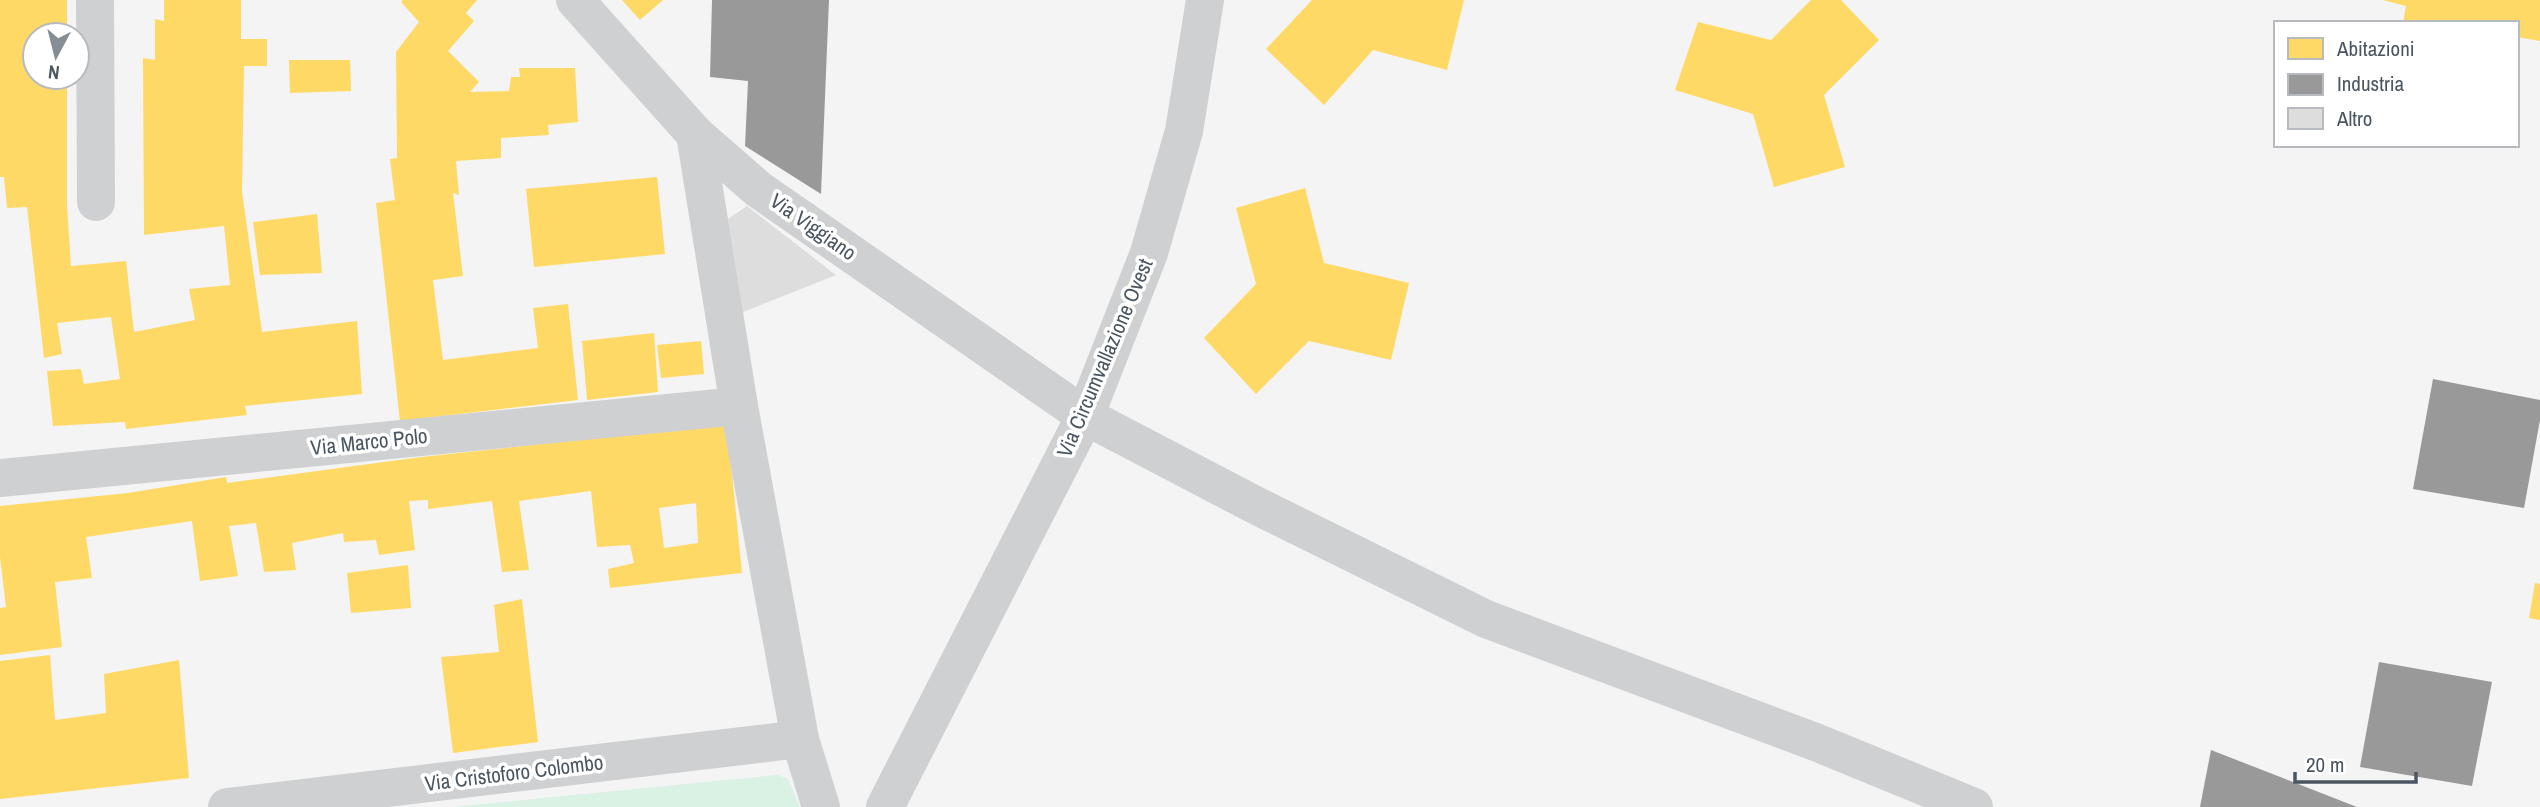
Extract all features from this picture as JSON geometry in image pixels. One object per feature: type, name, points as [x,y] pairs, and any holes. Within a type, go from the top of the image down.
[{"type":"street","points":[[95,0],[96,202]]},
{"type":"street","name":"Via Viggiano","points":[[575,0],[695,134],[758,188],[1085,416],[1259,507],[1486,619],[1818,743],[1974,807]]},
{"type":"street","name":"Via Circumvallazione Ovest","points":[[885,807],[1085,416],[1149,253],[1184,131],[1205,0]]},
{"type":"street","points":[[695,134],[738,406],[800,739],[821,807]]},
{"type":"street","name":"Via Marco Polo","points":[[0,478],[738,406]]},
{"type":"street","name":"Via Cristoforo Colombo","points":[[227,807],[800,739]]},
{"type":"green space","points":[[778,775],[788,779],[800,807],[452,807]]},
{"type":"building: Abitazioni","points":[[0,0],[67,0],[67,21],[21,21],[21,91],[67,91],[67,205],[71,266],[126,261],[134,332],[195,320],[189,289],[230,285],[224,226],[144,235],[143,58],[155,60],[155,19],[164,21],[164,0],[241,0],[241,39],[267,39],[267,66],[244,66],[242,192],[262,332],[357,321],[362,394],[245,406],[247,415],[126,429],[125,422],[53,426],[47,371],[81,369],[84,384],[120,379],[111,317],[57,323],[62,354],[44,358],[27,207],[7,208],[4,177],[0,177]]},
{"type":"building: Abitazioni","points":[[477,0],[466,13],[474,21],[448,51],[479,82],[470,92],[509,91],[511,77],[520,77],[519,68],[575,68],[578,122],[548,125],[549,135],[501,138],[501,158],[456,161],[459,195],[453,193],[463,276],[433,280],[443,360],[538,348],[533,308],[568,304],[578,400],[400,421],[376,203],[395,200],[390,159],[397,158],[396,52],[419,22],[401,2]]},
{"type":"building: Abitazioni","points":[[622,0],[663,0],[640,20]]},
{"type":"building: Abitazioni","points":[[1312,0],[1464,0],[1447,70],[1373,50],[1324,105],[1266,49]]},
{"type":"building: Abitazioni","points":[[1811,0],[1841,0],[1879,40],[1824,95],[1845,167],[1774,187],[1753,114],[1675,90],[1698,22],[1771,40]]},
{"type":"building: Abitazioni","points":[[2383,0],[2540,0],[2540,41],[2519,37],[2519,21],[2403,21],[2406,6]]},
{"type":"building: Abitazioni","points":[[289,60],[350,60],[351,91],[290,93]]},
{"type":"building: Abitazioni","points":[[657,177],[665,254],[534,267],[526,189]]},
{"type":"building: Abitazioni","points":[[1305,188],[1324,263],[1409,283],[1391,360],[1309,341],[1256,394],[1204,338],[1256,284],[1236,208]]},
{"type":"building: Abitazioni","points":[[317,214],[322,273],[260,275],[253,222]]},
{"type":"building: Abitazioni","points":[[654,333],[658,392],[587,400],[582,341]]},
{"type":"building: Abitazioni","points":[[701,341],[704,374],[661,378],[657,345]]},
{"type":"building: Abitazioni","points":[[727,424],[742,573],[610,588],[608,569],[634,563],[630,545],[597,547],[591,491],[519,501],[529,570],[502,572],[492,501],[428,509],[428,500],[409,501],[415,550],[379,555],[376,540],[344,542],[343,533],[292,543],[296,570],[264,572],[256,523],[229,526],[238,576],[200,581],[192,521],[86,537],[92,578],[55,582],[62,647],[0,655],[0,608],[6,607],[0,557],[0,506],[128,493],[226,477],[227,483],[421,457]],"holes":[[[696,503],[698,543],[664,548],[659,508]]]},
{"type":"building: Abitazioni","points":[[408,565],[411,608],[351,613],[347,573]]},
{"type":"building: Abitazioni","points":[[2535,583],[2540,584],[2540,620],[2529,618]]},
{"type":"building: Abitazioni","points":[[522,599],[538,742],[453,753],[441,657],[499,652],[494,605]]},
{"type":"building: Abitazioni","points":[[50,655],[55,720],[106,713],[104,674],[179,660],[189,778],[0,799],[0,661]]},
{"type":"building: Industria","points":[[712,0],[829,0],[821,194],[745,146],[748,81],[710,77]]},
{"type":"building: Industria","points":[[2433,379],[2540,400],[2540,420],[2524,508],[2413,489]]},
{"type":"building: Industria","points":[[2379,662],[2492,682],[2472,786],[2360,767]]},
{"type":"building: Industria","points":[[2211,750],[2357,807],[2200,807]]},
{"type":"building: Altro","points":[[747,206],[836,275],[743,312],[728,219]]}]
